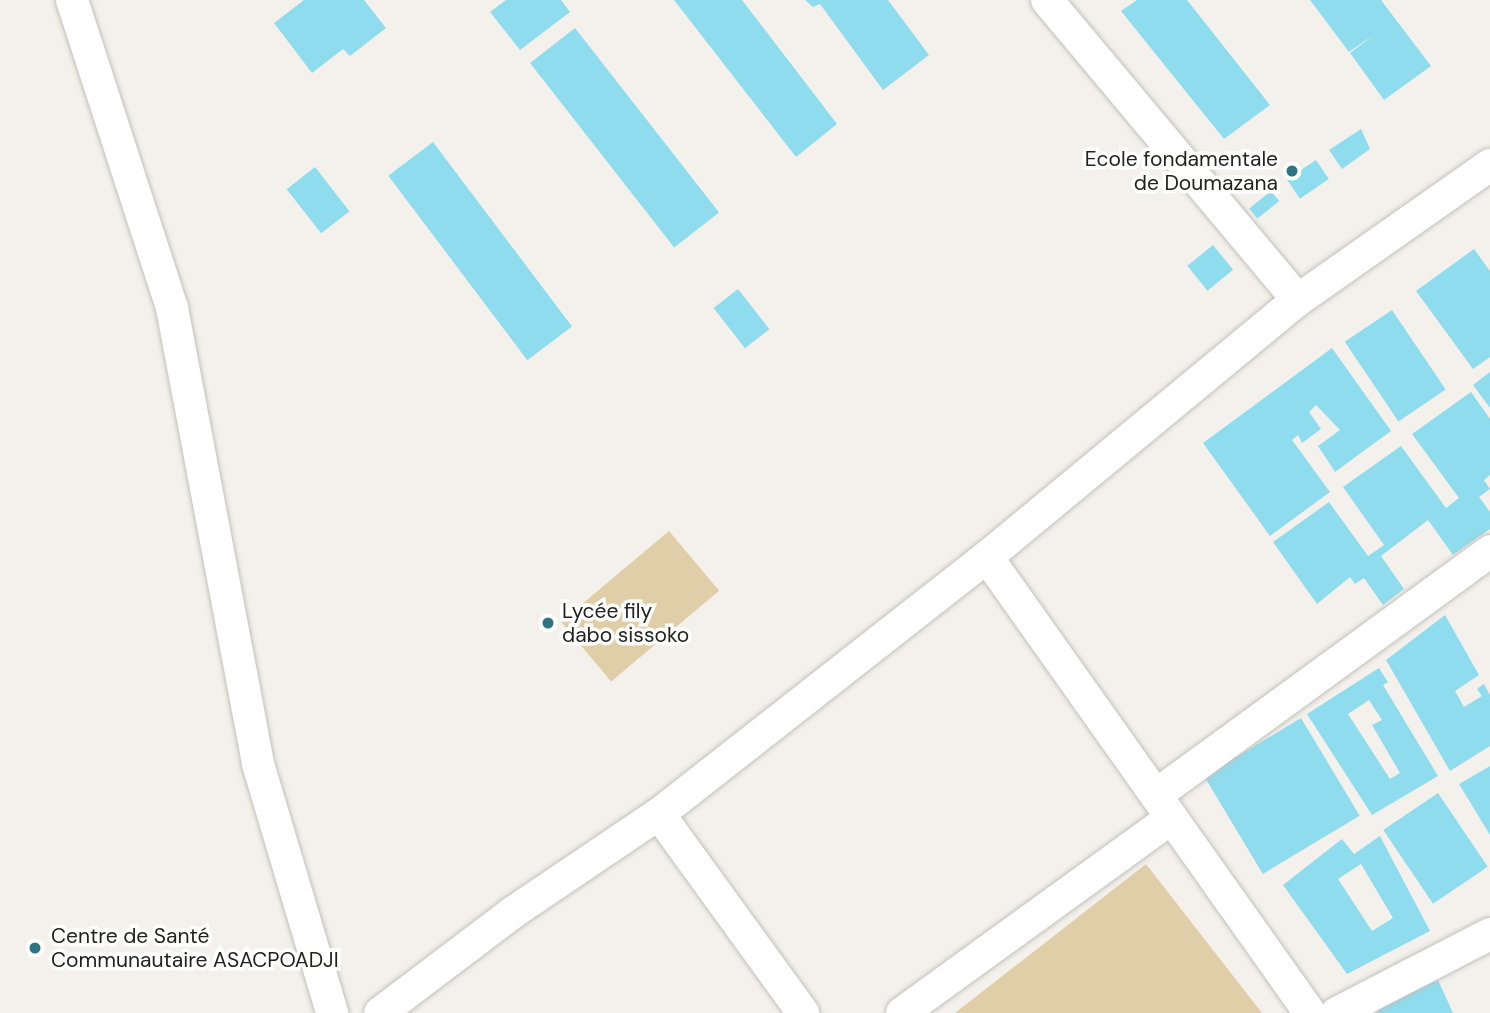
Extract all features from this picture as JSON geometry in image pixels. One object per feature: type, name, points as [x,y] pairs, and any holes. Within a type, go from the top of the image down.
[{"type":"street","points":[[72,0],[172,308],[258,764],[332,1013]]},
{"type":"street","points":[[1048,0],[1298,300]]},
{"type":"street","points":[[380,1013],[512,913],[659,814],[987,557],[1298,300],[1490,165]]},
{"type":"street","points":[[902,1013],[1490,551]]},
{"type":"street","points":[[987,557],[1310,1013]]},
{"type":"street","points":[[659,814],[803,1013]]},
{"type":"street","points":[[1337,1013],[1490,934]]},
{"type":"shaded area","points":[[669,531],[719,591],[611,681],[561,622]]},
{"type":"shaded area","points":[[1146,864],[1262,1013],[955,1013]]},
{"type":"building","points":[[304,0],[364,0],[386,28],[350,56],[343,49],[312,73],[274,23]]},
{"type":"building","points":[[506,0],[561,0],[570,12],[520,50],[490,12]]},
{"type":"building","points":[[674,0],[742,0],[837,124],[796,157]]},
{"type":"building","points":[[805,0],[888,0],[929,55],[883,90],[820,4],[813,7]]},
{"type":"building","points":[[1137,0],[1187,0],[1270,105],[1224,139],[1121,11]]},
{"type":"building","points":[[1310,0],[1381,0],[1431,66],[1384,100],[1350,53],[1375,34],[1349,52]]},
{"type":"building","points":[[575,28],[719,212],[674,247],[530,63]]},
{"type":"building","points":[[1361,129],[1370,149],[1342,169],[1329,150]]},
{"type":"building","points":[[433,142],[572,326],[527,360],[388,176]]},
{"type":"building","points":[[1316,160],[1329,179],[1300,199],[1287,180]]},
{"type":"building","points":[[315,167],[349,211],[321,233],[287,189]]},
{"type":"building","points":[[1271,191],[1279,201],[1257,219],[1249,209]]},
{"type":"building","points":[[1213,245],[1233,270],[1207,291],[1187,266]]},
{"type":"building","points":[[1474,249],[1490,271],[1490,357],[1473,369],[1416,291]]},
{"type":"building","points":[[738,289],[769,329],[745,348],[714,308]]},
{"type":"building","points":[[1392,310],[1446,390],[1398,421],[1345,342]]},
{"type":"building","points":[[1332,348],[1391,431],[1335,472],[1318,446],[1340,430],[1316,405],[1309,412],[1321,429],[1302,443],[1298,435],[1292,440],[1330,492],[1270,536],[1203,443]]},
{"type":"building","points":[[1490,372],[1490,408],[1473,385]]},
{"type":"building","points":[[1471,392],[1490,419],[1490,475],[1484,480],[1490,489],[1479,497],[1490,512],[1490,529],[1453,555],[1428,520],[1381,556],[1404,589],[1383,605],[1364,578],[1355,584],[1350,577],[1317,604],[1273,542],[1329,502],[1368,556],[1384,545],[1343,487],[1401,446],[1446,508],[1459,498],[1412,434]]},
{"type":"building","points":[[1445,615],[1479,675],[1455,691],[1464,707],[1482,696],[1477,689],[1484,684],[1490,695],[1490,746],[1450,771],[1386,660]]},
{"type":"building","points":[[1379,668],[1388,682],[1383,685],[1438,776],[1372,815],[1307,714]],"holes":[[[1369,700],[1382,720],[1372,725],[1400,773],[1390,779],[1348,714]]]},
{"type":"building","points":[[1301,718],[1360,816],[1263,874],[1204,776]]},
{"type":"building","points":[[1490,766],[1490,835],[1459,784]]},
{"type":"building","points":[[1438,793],[1488,867],[1433,904],[1383,830]]},
{"type":"building","points":[[1380,836],[1430,931],[1347,974],[1283,885],[1342,839],[1354,854]],"holes":[[[1361,864],[1393,918],[1372,931],[1338,879]]]},
{"type":"building","points":[[1438,980],[1453,1013],[1377,1013],[1380,1007]]},
{"type":"place","name":"Ecole fondamentale de Doumazana","points":[[1292,171]]},
{"type":"place","name":"Lycée fily dabo sissoko","points":[[548,623]]},
{"type":"place","name":"Centre de Santé Communautaire ASACPOADJI","points":[[35,948]]}]
